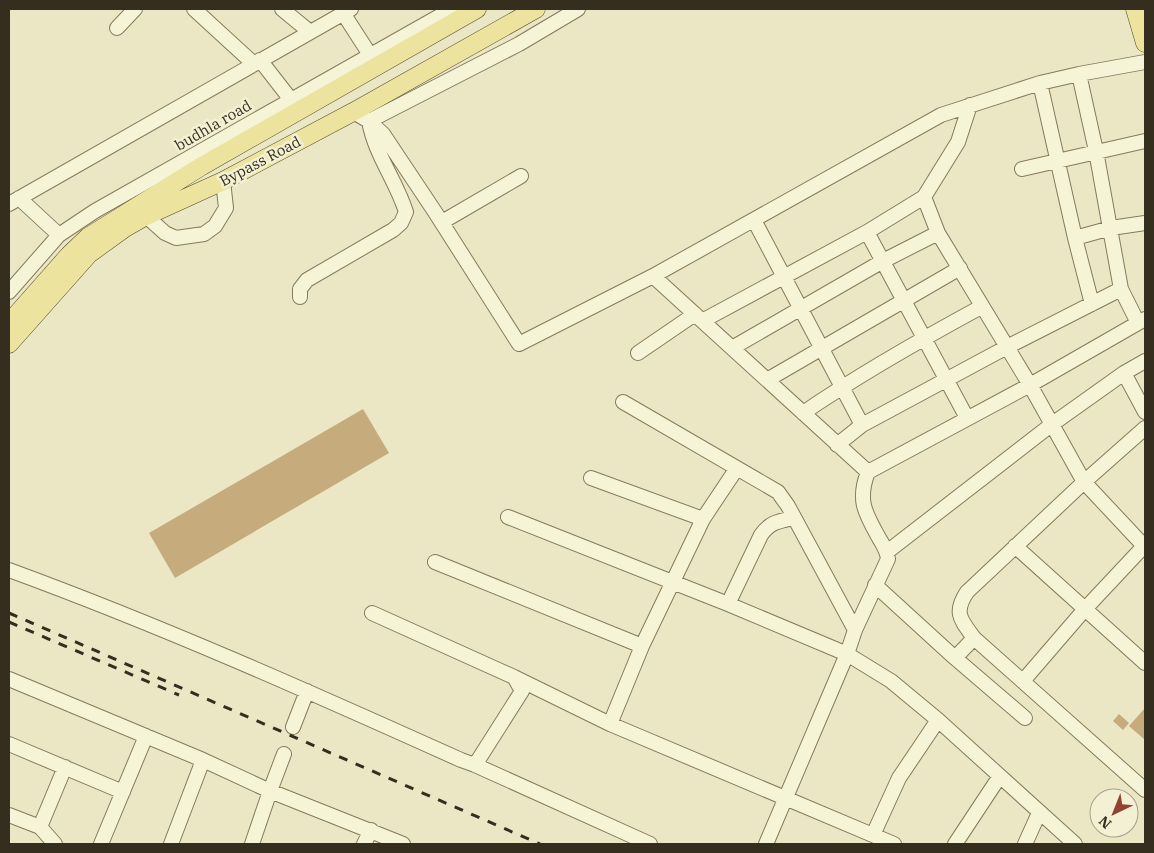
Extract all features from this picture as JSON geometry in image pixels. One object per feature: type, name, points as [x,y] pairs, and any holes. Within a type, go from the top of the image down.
[{"type":"main road","points":[[9,323],[88,237],[202,166],[295,104],[373,60],[477,9]]},
{"type":"main road","name":"Bypass Road","points":[[9,344],[89,254],[125,228],[146,216],[223,181],[353,112],[536,9]]},
{"type":"main road","points":[[1135,9],[1145,43]]},
{"type":"main road","points":[[1144,9],[1145,19]]},
{"type":"street","points":[[117,28],[135,9]]},
{"type":"street","points":[[194,9],[257,62],[295,104]]},
{"type":"street","points":[[282,9],[310,32]]},
{"type":"street","points":[[59,235],[14,201],[347,11],[373,60],[452,9]]},
{"type":"street","points":[[369,121],[519,44],[578,9]]},
{"type":"street","points":[[353,112],[369,121],[384,134],[519,344],[653,276],[941,115],[1040,83],[1145,62]]},
{"type":"street","points":[[766,844],[847,654],[855,630],[888,559],[887,552],[866,516],[863,506],[862,494],[868,472],[1030,385],[1142,320],[1121,289],[1111,228],[1079,74]]},
{"type":"street","points":[[1040,83],[1092,304]]},
{"type":"street","name":"budhla road","points":[[9,292],[59,235],[95,211],[295,104]]},
{"type":"street","points":[[638,353],[698,318],[785,278],[867,232],[924,197],[958,142],[970,105]]},
{"type":"street","points":[[300,297],[300,289],[307,280],[393,230],[401,223],[406,212],[372,139],[369,121]]},
{"type":"street","points":[[1022,169],[1145,141]]},
{"type":"street","points":[[442,222],[521,176]]},
{"type":"street","points":[[146,216],[165,233],[176,238],[204,234],[215,226],[226,208],[223,181]]},
{"type":"street","points":[[924,197],[938,233],[1030,385],[1084,482],[1145,545],[1085,609],[1023,681]]},
{"type":"street","points":[[95,211],[104,227]]},
{"type":"street","points":[[754,220],[862,426]]},
{"type":"street","points":[[1075,238],[1111,228],[1145,223]]},
{"type":"street","points":[[867,232],[967,418]]},
{"type":"street","points":[[732,348],[883,261],[938,233]]},
{"type":"street","points":[[767,380],[960,268]]},
{"type":"street","points":[[653,276],[868,472]]},
{"type":"street","points":[[837,444],[862,426],[1007,346],[1121,289]]},
{"type":"street","points":[[803,413],[842,387],[924,338],[982,307]]},
{"type":"street","points":[[887,552],[1051,425],[1124,373],[1145,361]]},
{"type":"street","points":[[1124,373],[1145,412]]},
{"type":"street","points":[[623,402],[778,492],[855,630]]},
{"type":"street","points":[[1145,428],[1084,482],[967,592],[960,606],[959,614],[962,622],[974,638],[1145,790]]},
{"type":"street","points":[[610,724],[642,646],[703,519],[738,468]]},
{"type":"street","points":[[591,478],[703,519]]},
{"type":"street","points":[[508,517],[728,604],[847,654],[891,681],[938,720],[1075,844]]},
{"type":"street","points":[[728,604],[760,535],[766,528],[777,521],[794,518]]},
{"type":"street","points":[[1015,546],[1145,663]]},
{"type":"street","points":[[435,562],[642,646]]},
{"type":"street","points":[[9,570],[59,588],[307,691],[452,756],[475,764],[650,844]]},
{"type":"street","points":[[875,585],[1025,718]]},
{"type":"street","points":[[372,613],[514,677],[610,724],[894,844]]},
{"type":"street","points":[[956,658],[974,638]]},
{"type":"street","points":[[475,764],[522,691],[514,677]]},
{"type":"street","points":[[9,679],[203,760],[270,791],[403,844]]},
{"type":"street","points":[[294,727],[307,691]]},
{"type":"street","points":[[873,836],[899,778],[938,720]]},
{"type":"street","points":[[101,844],[146,736]]},
{"type":"street","points":[[9,744],[123,792]]},
{"type":"street","points":[[252,844],[284,754]]},
{"type":"street","points":[[171,844],[203,760]]},
{"type":"street","points":[[40,827],[65,767]]},
{"type":"street","points":[[955,844],[1000,776]]},
{"type":"street","points":[[1025,844],[1039,813]]},
{"type":"street","points":[[9,815],[40,827],[55,844]]},
{"type":"street","points":[[364,844],[371,830]]},
{"type":"building","points":[[363,409],[389,453],[175,578],[149,533]]},
{"type":"building","points":[[1145,708],[1145,740],[1129,726]]},
{"type":"building","points":[[1119,714],[1129,723],[1123,730],[1113,721]]},
{"type":"railway","points":[[9,613],[540,844]]},
{"type":"railway","points":[[9,622],[179,695]]}]
